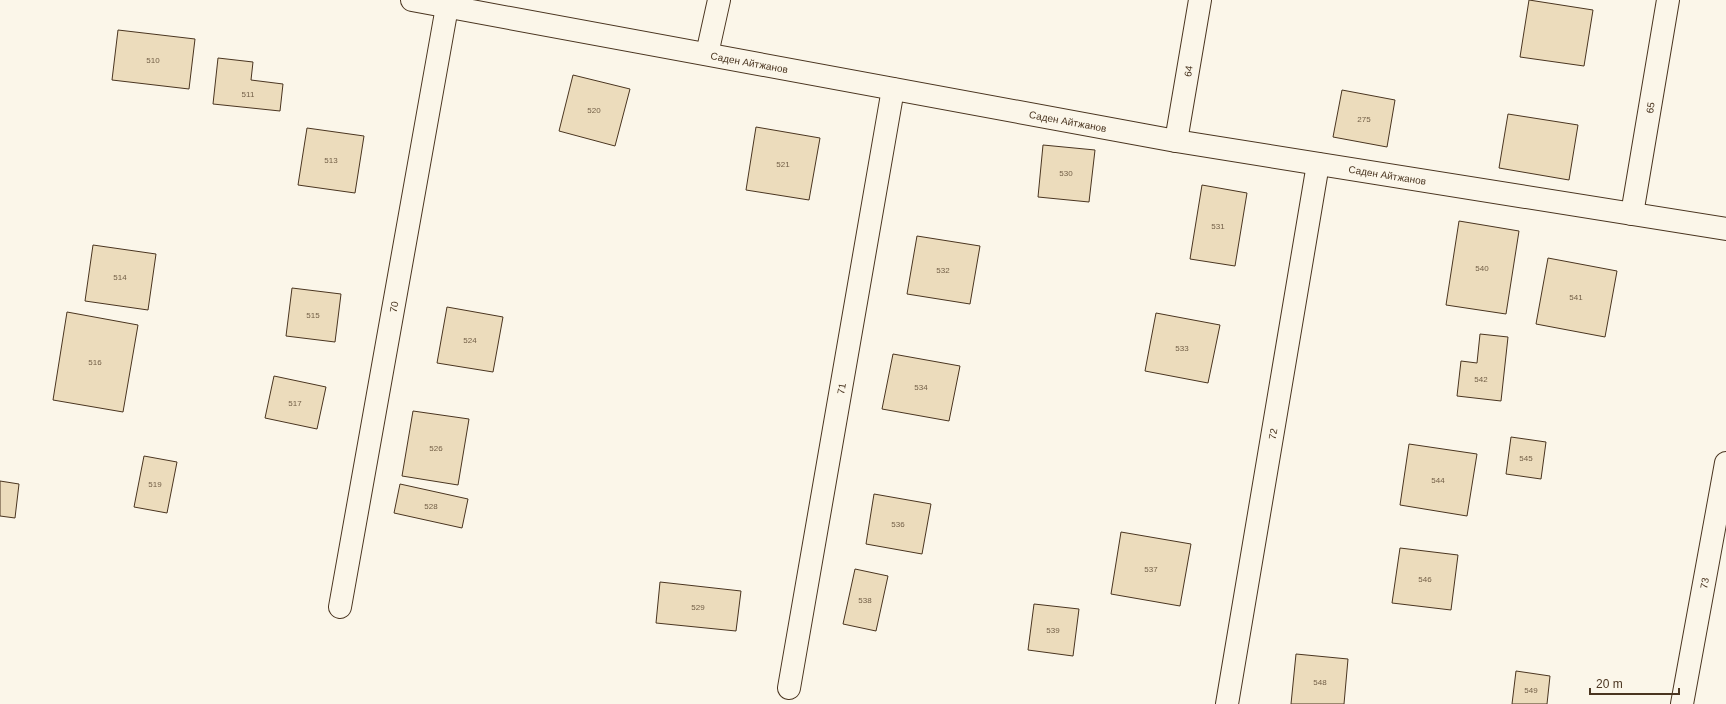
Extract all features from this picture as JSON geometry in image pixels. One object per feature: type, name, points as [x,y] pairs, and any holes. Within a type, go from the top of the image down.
[{"type":"street","name":"Саден Айтжанов","points":[[412,0],[1176,141],[1726,229]]},
{"type":"street","points":[[707,54],[720,0]]},
{"type":"street","name":"64","points":[[1176,141],[1200,0]]},
{"type":"street","name":"65","points":[[1632,214],[1668,0]]},
{"type":"street","name":"70","points":[[340,607],[447,7]]},
{"type":"street","name":"71","points":[[789,688],[893,89]]},
{"type":"street","name":"72","points":[[1227,704],[1318,164]]},
{"type":"street","name":"73","points":[[1682,704],[1726,463]]},
{"type":"building","points":[[1529,0],[1593,10],[1584,66],[1520,57]]},
{"type":"building","points":[[118,30],[195,39],[189,89],[112,80]]},
{"type":"building","points":[[218,58],[253,62],[251,80],[283,84],[280,111],[213,104]]},
{"type":"building","points":[[573,75],[630,89],[615,146],[559,131]]},
{"type":"building","points":[[1342,90],[1395,100],[1387,147],[1333,137]]},
{"type":"building","points":[[1508,114],[1578,125],[1569,180],[1499,168]]},
{"type":"building","points":[[756,127],[820,138],[809,200],[746,190]]},
{"type":"building","points":[[307,128],[364,136],[355,193],[298,185]]},
{"type":"building","points":[[1043,145],[1095,150],[1089,202],[1038,197]]},
{"type":"building","points":[[1202,185],[1247,193],[1235,266],[1190,259]]},
{"type":"building","points":[[1459,221],[1519,231],[1506,314],[1446,305]]},
{"type":"building","points":[[917,236],[980,246],[970,304],[907,294]]},
{"type":"building","points":[[93,245],[156,254],[148,310],[85,301]]},
{"type":"building","points":[[1548,258],[1617,271],[1605,337],[1536,324]]},
{"type":"building","points":[[292,288],[341,294],[335,342],[286,336]]},
{"type":"building","points":[[447,307],[503,317],[493,372],[437,363]]},
{"type":"building","points":[[67,312],[138,325],[123,412],[53,400]]},
{"type":"building","points":[[1156,313],[1220,325],[1208,383],[1145,371]]},
{"type":"building","points":[[1480,334],[1508,337],[1501,401],[1457,396],[1461,361],[1477,363]]},
{"type":"building","points":[[893,354],[960,366],[949,421],[882,409]]},
{"type":"building","points":[[274,376],[326,387],[317,429],[265,418]]},
{"type":"building","points":[[413,411],[469,419],[458,485],[402,476]]},
{"type":"building","points":[[1511,437],[1546,442],[1541,479],[1506,474]]},
{"type":"building","points":[[1409,444],[1477,454],[1467,516],[1400,505]]},
{"type":"building","points":[[144,456],[177,462],[167,513],[134,507]]},
{"type":"building","points":[[0,481],[19,484],[15,518],[0,516]]},
{"type":"building","points":[[400,484],[468,499],[462,528],[394,513]]},
{"type":"building","points":[[874,494],[931,504],[922,554],[866,544]]},
{"type":"building","points":[[1121,532],[1191,544],[1180,606],[1111,594]]},
{"type":"building","points":[[1400,548],[1458,555],[1451,610],[1392,603]]},
{"type":"building","points":[[855,569],[888,576],[876,631],[843,624]]},
{"type":"building","points":[[660,582],[741,591],[736,631],[656,623]]},
{"type":"building","points":[[1034,604],[1079,609],[1073,656],[1028,650]]},
{"type":"building","points":[[1296,654],[1348,659],[1344,704],[1291,704]]},
{"type":"building","points":[[1516,671],[1550,676],[1547,704],[1512,704]]}]
